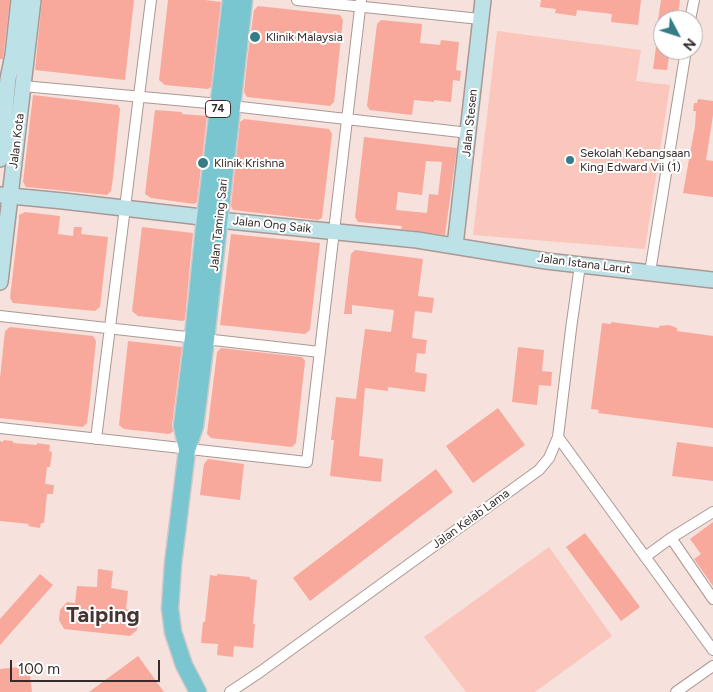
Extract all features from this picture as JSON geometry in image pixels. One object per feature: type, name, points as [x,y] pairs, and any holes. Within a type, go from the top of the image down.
[{"type":"main road","name":"Jalan Kota","points":[[0,158],[4,78],[13,55],[19,0]]},
{"type":"main road","name":"Jalan Kota","points":[[0,282],[5,196],[23,86],[33,0]]},
{"type":"main road","name":"Jalan Taming Sari","points":[[197,691],[179,652],[173,632],[170,608],[187,450],[195,426],[200,338],[225,105],[231,0]]},
{"type":"main road","name":"Jalan Taming Sari","points":[[225,105],[244,0]]},
{"type":"main road","name":"Jalan Stesen","points":[[455,246],[483,0]]},
{"type":"main road","name":"Jalan Ong Saik","points":[[5,196],[417,240],[455,246]]},
{"type":"main road","name":"Jalan Istana Larut","points":[[455,246],[546,261],[713,280]]},
{"type":"street","points":[[96,439],[151,0]]},
{"type":"street","points":[[297,0],[360,3],[480,19]]},
{"type":"street","points":[[0,428],[307,462],[360,3]]},
{"type":"street","points":[[650,272],[684,60]]},
{"type":"street","points":[[23,86],[225,105],[469,133]]},
{"type":"street","name":"Jalan Kelab Lama","points":[[230,692],[540,470],[549,458],[558,437],[570,329],[580,265]]},
{"type":"street","points":[[0,316],[320,352]]},
{"type":"street","points":[[558,437],[713,650]]},
{"type":"street","points":[[645,557],[713,512]]},
{"type":"street","points":[[671,538],[713,599]]},
{"type":"street","points":[[676,692],[713,666]]},
{"type":"shaded area","name":"Sekolah Kebangsaan King Edward Vii (1)","points":[[497,31],[641,50],[636,81],[670,85],[645,249],[473,235]]},
{"type":"shaded area","points":[[549,547],[612,636],[535,692],[466,692],[424,637]]},
{"type":"building","points":[[0,0],[10,0],[3,59],[0,59]]},
{"type":"building","points":[[42,0],[134,0],[125,80],[35,70]]},
{"type":"building","points":[[168,0],[221,2],[211,87],[208,89],[165,85],[159,80]]},
{"type":"building","points":[[541,0],[641,0],[638,25],[611,22],[612,14],[577,10],[576,16],[555,13],[556,9],[540,7]]},
{"type":"building","points":[[661,0],[680,0],[678,10],[660,10]]},
{"type":"building","points":[[258,6],[340,15],[343,20],[334,102],[330,106],[247,97],[244,92],[248,54],[254,10]]},
{"type":"building","points":[[381,20],[422,24],[420,43],[440,45],[441,40],[459,42],[456,70],[461,71],[460,81],[453,80],[451,102],[414,100],[412,115],[370,110],[367,106],[377,24]]},
{"type":"building","points":[[654,60],[668,60],[667,70],[653,69]]},
{"type":"building","points":[[33,95],[118,105],[120,109],[113,178],[111,191],[107,195],[26,187],[23,182]]},
{"type":"building","points":[[698,99],[713,101],[713,115],[706,160],[713,161],[713,197],[683,193],[695,126],[696,111],[693,111],[694,103],[697,103]]},
{"type":"building","points":[[155,110],[207,116],[197,202],[194,204],[151,198],[145,194]]},
{"type":"building","points":[[244,119],[329,129],[332,134],[322,218],[318,220],[233,210],[231,206],[240,122]]},
{"type":"building","points":[[364,137],[457,148],[445,235],[401,229],[402,226],[358,222],[355,217]],"holes":[[[426,161],[442,162],[438,195],[429,194],[427,213],[396,210],[398,192],[422,195]]]},
{"type":"building","points":[[25,212],[60,216],[58,234],[73,236],[74,227],[82,227],[81,234],[108,237],[100,307],[95,311],[13,303],[10,298],[19,215]]},
{"type":"building","points":[[142,227],[193,233],[185,319],[183,321],[138,316],[132,311]]},
{"type":"building","points":[[231,234],[320,243],[310,330],[305,334],[220,325]]},
{"type":"building","points":[[355,250],[423,259],[418,296],[434,298],[432,313],[415,311],[412,338],[427,340],[425,354],[417,353],[415,372],[427,374],[425,392],[388,387],[388,391],[365,388],[359,456],[383,459],[381,482],[330,476],[334,440],[331,440],[336,397],[356,399],[365,329],[391,332],[394,310],[352,305],[352,314],[344,314],[351,254]]},
{"type":"building","points":[[611,322],[659,328],[659,326],[669,325],[677,328],[677,331],[713,336],[713,428],[598,413],[599,410],[591,409],[602,323],[611,324]]},
{"type":"building","points":[[10,327],[93,336],[96,341],[90,400],[87,423],[83,427],[0,418],[0,378],[5,331]]},
{"type":"building","points":[[128,341],[182,347],[172,425],[173,432],[169,434],[124,429],[119,425]]},
{"type":"building","points":[[518,347],[544,350],[542,371],[552,372],[551,386],[539,385],[537,405],[512,402]]},
{"type":"building","points":[[221,348],[302,357],[305,361],[296,443],[292,447],[211,438],[207,434],[217,352]]},
{"type":"building","points":[[498,408],[525,445],[473,483],[446,446]]},
{"type":"building","points":[[4,440],[13,441],[13,443],[50,445],[49,451],[52,452],[50,467],[47,467],[45,484],[54,485],[53,494],[47,494],[44,523],[41,523],[40,528],[28,526],[29,524],[0,521],[0,441],[3,442]]},
{"type":"building","points":[[677,442],[713,447],[713,481],[672,476]]},
{"type":"building","points":[[208,459],[244,464],[240,500],[200,495],[204,464]]},
{"type":"building","points":[[436,469],[453,492],[310,601],[293,578]]},
{"type":"building","points":[[713,522],[713,586],[694,559],[701,554],[690,539]]},
{"type":"building","points":[[585,533],[640,607],[621,621],[566,547]]},
{"type":"building","points":[[98,569],[113,571],[111,588],[128,591],[126,609],[134,610],[139,619],[137,630],[130,636],[64,629],[59,620],[60,610],[67,602],[75,603],[77,586],[97,587]]},
{"type":"building","points":[[40,574],[53,585],[0,645],[0,619]]},
{"type":"building","points":[[217,574],[250,577],[250,579],[257,580],[253,648],[234,646],[233,657],[217,655],[218,644],[201,643],[210,575],[217,576]]},
{"type":"building","points":[[138,656],[164,692],[89,692]]},
{"type":"building","points":[[29,666],[32,692],[0,692],[0,669]]},
{"type":"place","name":"Klinik Malaysia","points":[[255,37]]},
{"type":"place","name":"Sekolah Kebangsaan King Edward Vii (1)","points":[[570,160]]},
{"type":"place","name":"Klinik Krishna","points":[[203,163]]},
{"type":"district","name":"Taiping","points":[[103,616]]}]
